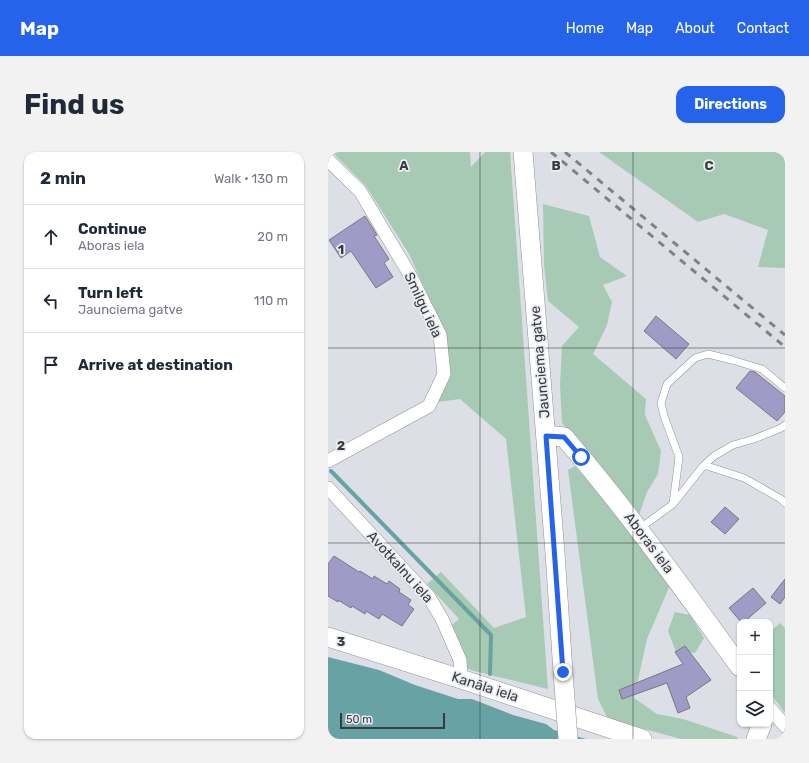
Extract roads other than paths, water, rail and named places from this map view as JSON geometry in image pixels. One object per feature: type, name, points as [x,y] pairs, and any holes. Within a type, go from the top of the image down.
[{"type":"street","name":"Jaunciema gatve","points":[[523,152],[546,436],[568,739]]},
{"type":"street","name":"Smilgu iela","points":[[328,160],[360,190],[410,275],[440,335],[444,374],[429,406],[328,461]]},
{"type":"street","name":"Aboras iela","points":[[546,436],[564,437],[639,529],[737,663]]},
{"type":"street","name":"Avotkalnu iela","points":[[328,488],[429,597],[442,619],[460,660],[461,679]]},
{"type":"street","name":"Kanāla iela","points":[[328,637],[642,739]]},
{"type":"street","points":[[773,712],[785,726]]},
{"type":"street","points":[[756,739],[761,727]]},
{"type":"lane","points":[[672,504],[679,457],[664,416],[661,403],[667,384],[695,358],[708,354],[762,369],[785,388]]},
{"type":"lane","points":[[639,529],[672,504],[704,465],[714,456],[732,445],[781,428],[785,425]]},
{"type":"lane","points":[[704,465],[744,478],[785,503]]},
{"type":"water","points":[[328,657],[379,670],[415,685],[458,699],[472,699],[513,715],[546,724],[554,730],[586,739],[328,739]]},
{"type":"waterway","points":[[331,471],[491,635],[490,674]]},
{"type":"railway","points":[[551,152],[785,347]]},
{"type":"railway","points":[[565,152],[785,335]]}]
